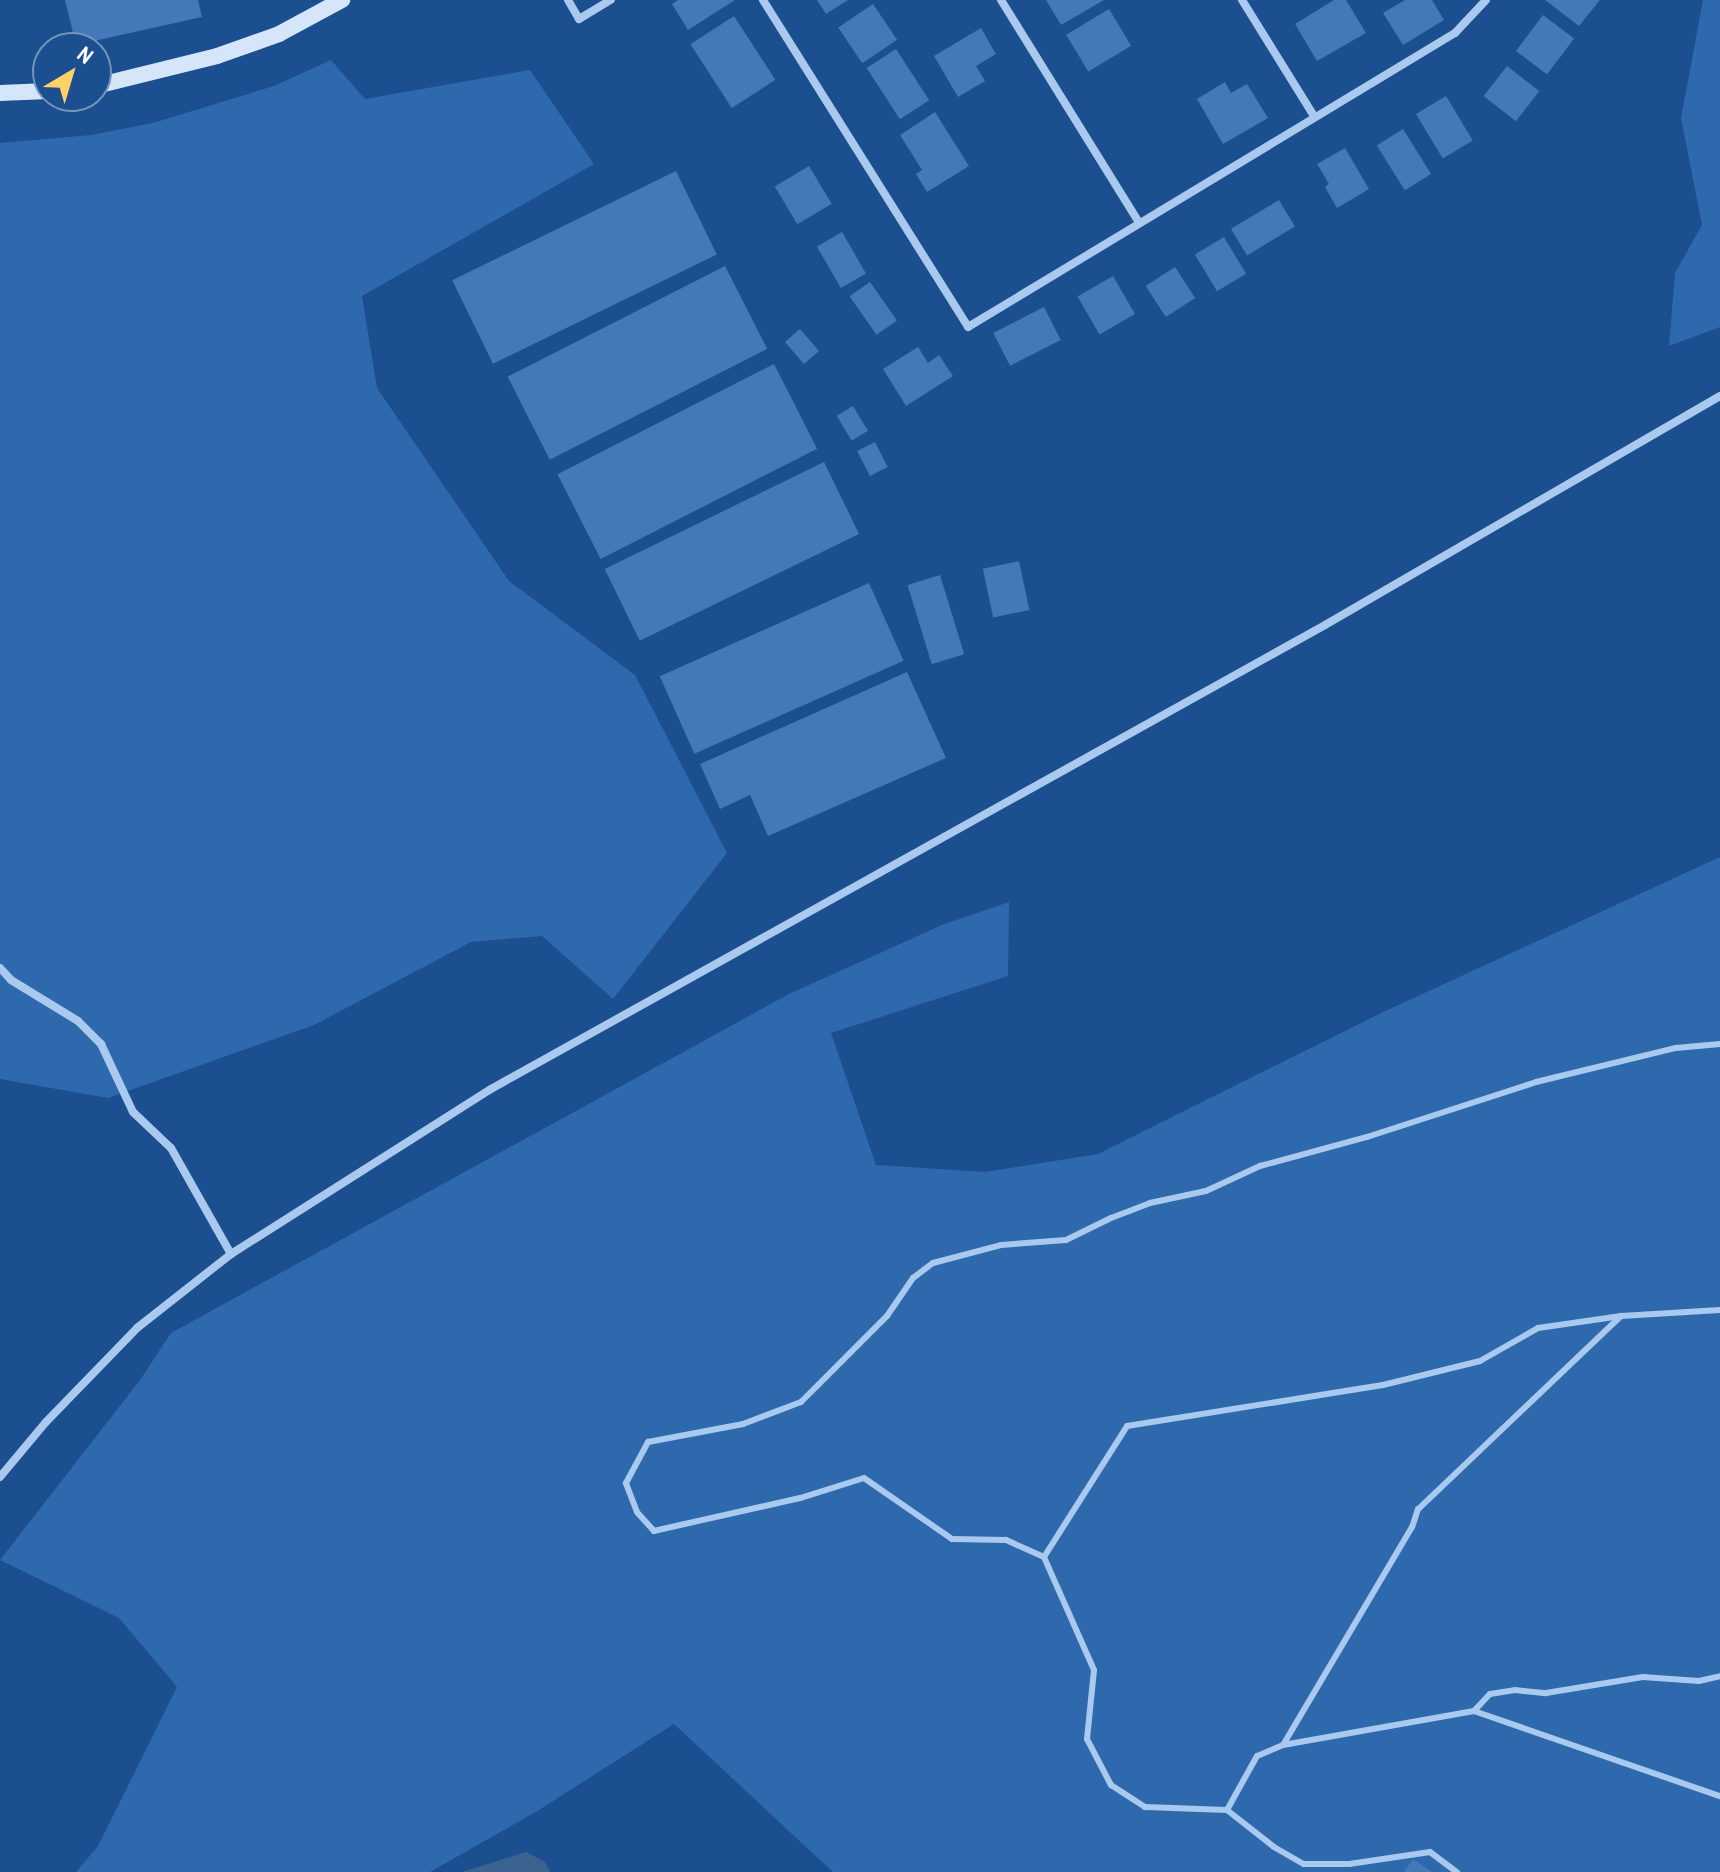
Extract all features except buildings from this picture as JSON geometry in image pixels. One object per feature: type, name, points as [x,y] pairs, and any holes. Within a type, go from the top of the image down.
[{"type":"street","points":[[112,82],[217,56],[279,34],[342,0]]},
{"type":"street","points":[[568,0],[579,19],[611,0]]},
{"type":"street","points":[[763,0],[968,327],[1455,33],[1486,0]]},
{"type":"street","points":[[1001,0],[1139,223]]},
{"type":"street","points":[[1242,0],[1314,116]]},
{"type":"street","points":[[1471,0],[1477,10]]},
{"type":"street","points":[[0,93],[32,92]]},
{"type":"street","points":[[0,1477],[46,1422],[137,1328],[231,1254],[491,1089],[1325,625],[1720,396]]},
{"type":"street","points":[[0,968],[11,980],[78,1021],[101,1044],[133,1112],[171,1148],[231,1254]]},
{"type":"lane","points":[[1457,1872],[1430,1852],[1349,1864],[1304,1864],[1274,1847],[1227,1810],[1145,1807],[1111,1785],[1087,1739],[1094,1670],[1044,1557],[1006,1540],[952,1539],[864,1478],[800,1498],[654,1531],[637,1512],[626,1483],[648,1442],[743,1424],[801,1402],[887,1316],[913,1278],[933,1263],[1001,1245],[1066,1240],[1150,1203],[1206,1191],[1260,1166],[1367,1137],[1536,1082],[1676,1048],[1720,1044]]},
{"type":"lane","points":[[1044,1557],[1127,1426],[1383,1385],[1480,1361],[1538,1328],[1621,1316],[1720,1310]]},
{"type":"lane","points":[[1283,1745],[1412,1527],[1418,1509],[1621,1316]]},
{"type":"lane","points":[[1474,1711],[1490,1694],[1515,1690],[1546,1693],[1643,1677],[1699,1681],[1720,1676]]},
{"type":"lane","points":[[1227,1810],[1257,1756],[1283,1745],[1474,1711],[1720,1796]]},
{"type":"shaded area","points":[[1703,0],[1720,0],[1720,327],[1669,346],[1675,273],[1702,225],[1681,118]]},
{"type":"shaded area","points":[[331,60],[365,99],[530,70],[594,164],[362,296],[377,388],[509,581],[635,675],[727,853],[613,999],[542,936],[471,942],[314,1025],[108,1098],[0,1079],[0,143],[91,135],[153,123],[274,86]]},
{"type":"shaded area","points":[[1720,857],[1720,1872],[833,1872],[674,1724],[539,1810],[430,1872],[76,1872],[98,1846],[177,1687],[119,1618],[0,1560],[140,1380],[171,1333],[789,994],[942,925],[1009,902],[1008,976],[831,1033],[876,1165],[985,1172],[1098,1154],[1381,1013]]},
{"type":"shaded area","points":[[526,1852],[545,1862],[550,1872],[462,1872]]}]
